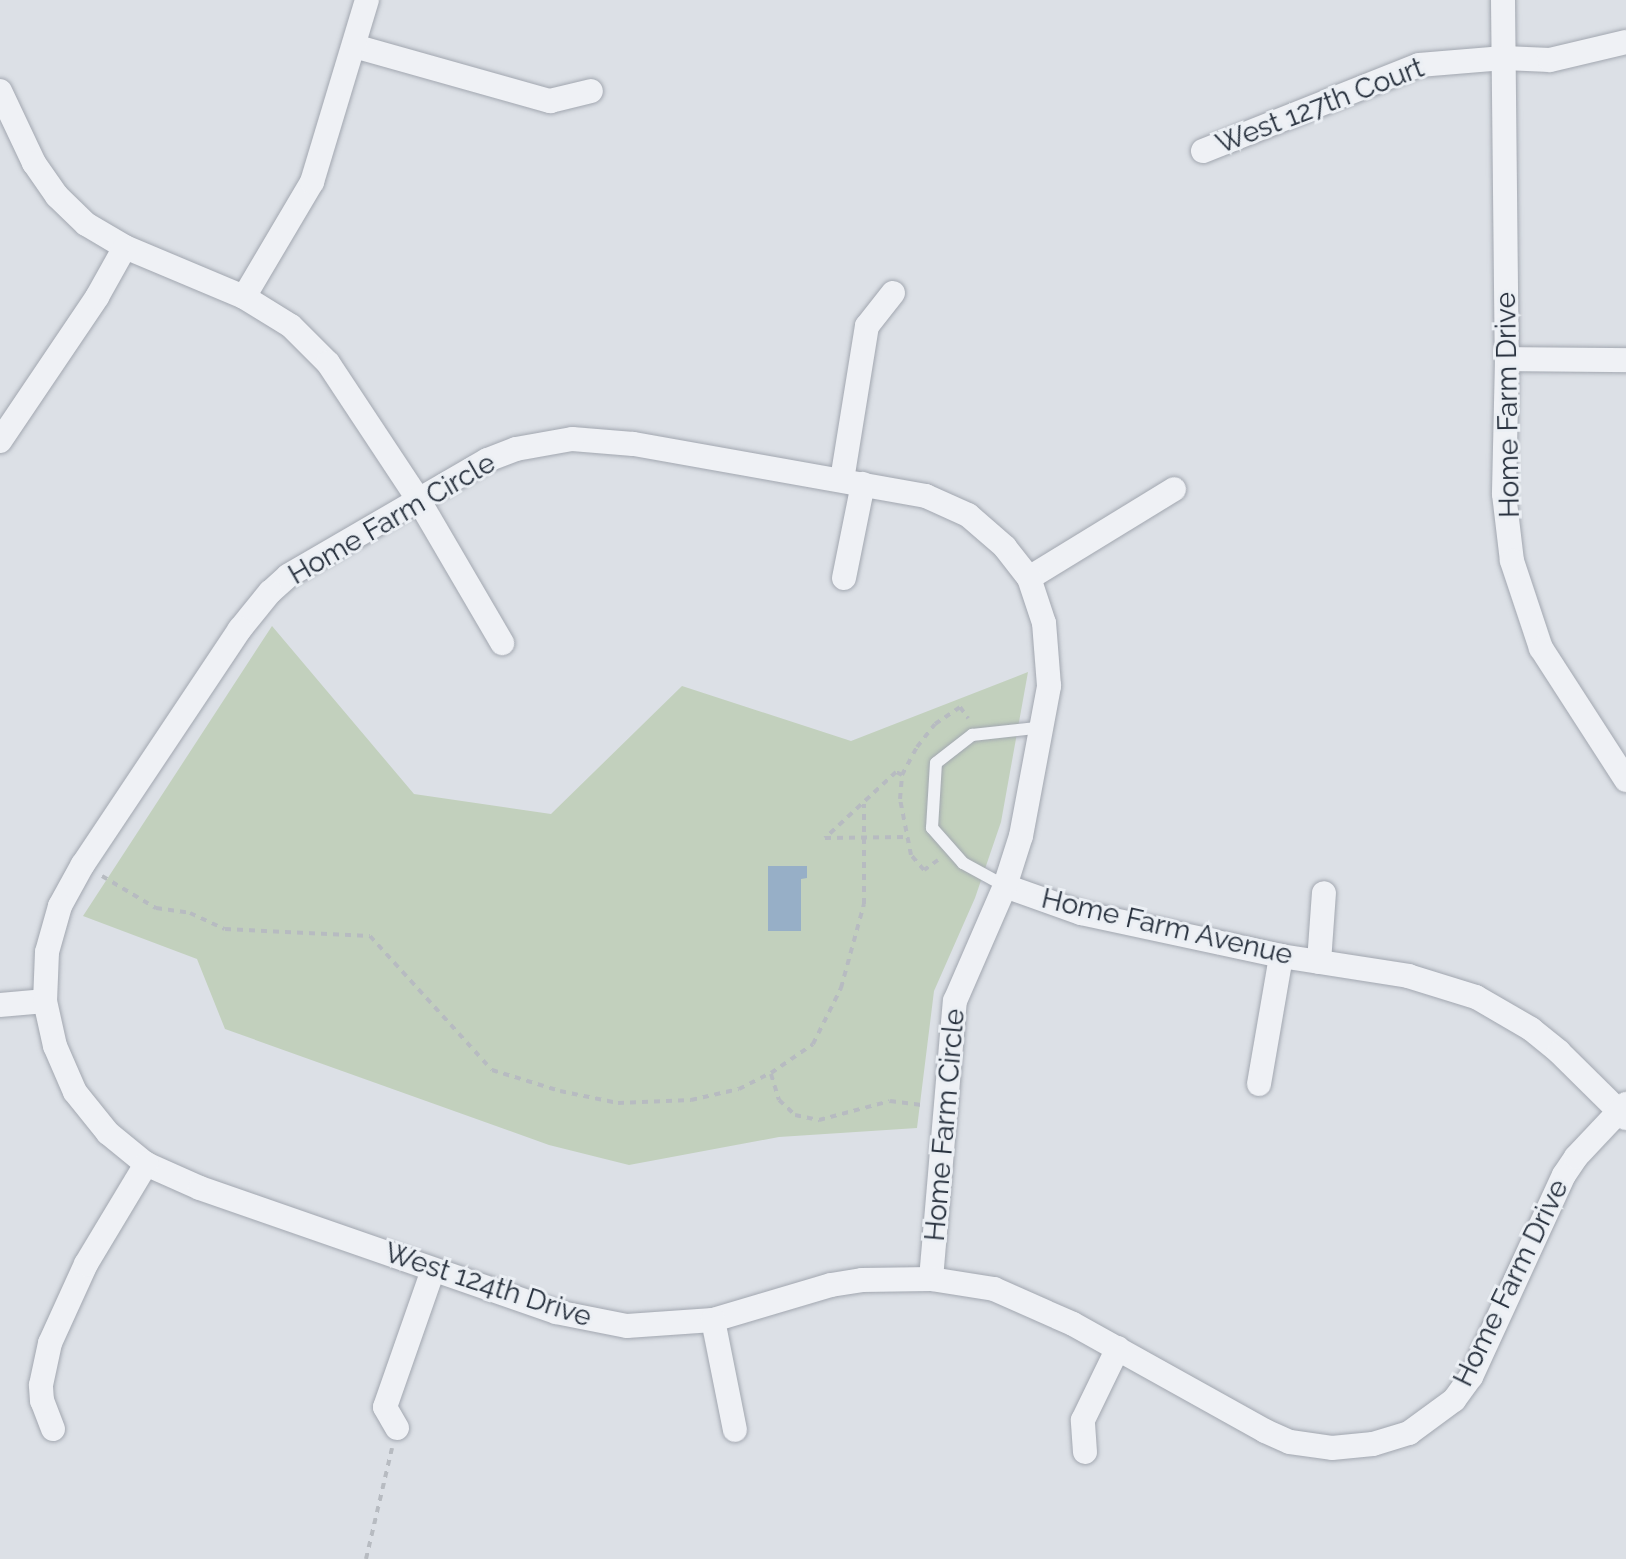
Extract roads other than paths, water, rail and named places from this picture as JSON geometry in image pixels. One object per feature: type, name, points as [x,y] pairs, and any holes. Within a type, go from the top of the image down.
[{"type":"street","points":[[244,297],[312,182],[367,0]]},
{"type":"street","name":"Home Farm Drive","points":[[1503,0],[1507,359],[1504,494],[1520,590],[1541,648],[1621,764]]},
{"type":"street","name":"West 127th Court","points":[[1203,151],[1419,65],[1504,58],[1561,59],[1626,42]]},
{"type":"street","points":[[354,46],[550,101],[591,91]]},
{"type":"street","points":[[0,91],[34,163],[57,196],[86,224],[125,247],[244,297],[291,326],[328,363],[418,499],[502,643]]},
{"type":"street","points":[[0,441],[97,297],[125,247]]},
{"type":"street","points":[[844,578],[867,326],[893,293]]},
{"type":"street","points":[[1507,359],[1626,360]]},
{"type":"street","name":"Home Farm Circle","points":[[45,1001],[52,930],[67,892],[83,864],[240,629],[270,592],[288,576],[487,460],[516,449],[572,439],[633,444],[852,482]]},
{"type":"street","name":"Home Farm Avenue","points":[[852,482],[926,496],[958,509],[987,529],[1029,578],[1048,644],[1049,686],[1028,808],[1005,886],[1081,913],[1281,956],[1408,976],[1476,997],[1531,1029],[1624,1111]]},
{"type":"street","points":[[1029,578],[1174,489]]},
{"type":"street","name":"Home Farm Circle","points":[[931,1279],[955,1001],[1005,886]]},
{"type":"street","points":[[1319,962],[1324,893]]},
{"type":"street","points":[[1259,1084],[1281,956]]},
{"type":"street","points":[[0,1005],[45,1001]]},
{"type":"street","name":"West 124th Drive","points":[[45,1001],[55,1046],[75,1092],[108,1133],[146,1164],[200,1188],[556,1312],[593,1320],[654,1326],[713,1320],[831,1285],[891,1278],[931,1279],[1016,1297],[1118,1348]]},
{"type":"street","name":"Home Farm Drive","points":[[1118,1348],[1232,1414],[1290,1442],[1332,1448],[1373,1444],[1409,1433],[1454,1400],[1471,1377],[1564,1175],[1624,1111]]},
{"type":"street","points":[[53,1429],[42,1401],[41,1385],[50,1343],[86,1264],[146,1164]]},
{"type":"street","points":[[397,1428],[385,1407],[433,1270]]},
{"type":"street","points":[[713,1320],[735,1430]]},
{"type":"street","points":[[1085,1452],[1083,1420],[1118,1348]]},
{"type":"lane","points":[[1005,886],[963,863],[932,828],[936,763],[972,735],[1044,727]]},
{"type":"water","points":[[768,866],[807,866],[807,878],[801,879],[801,931],[768,931]]}]
